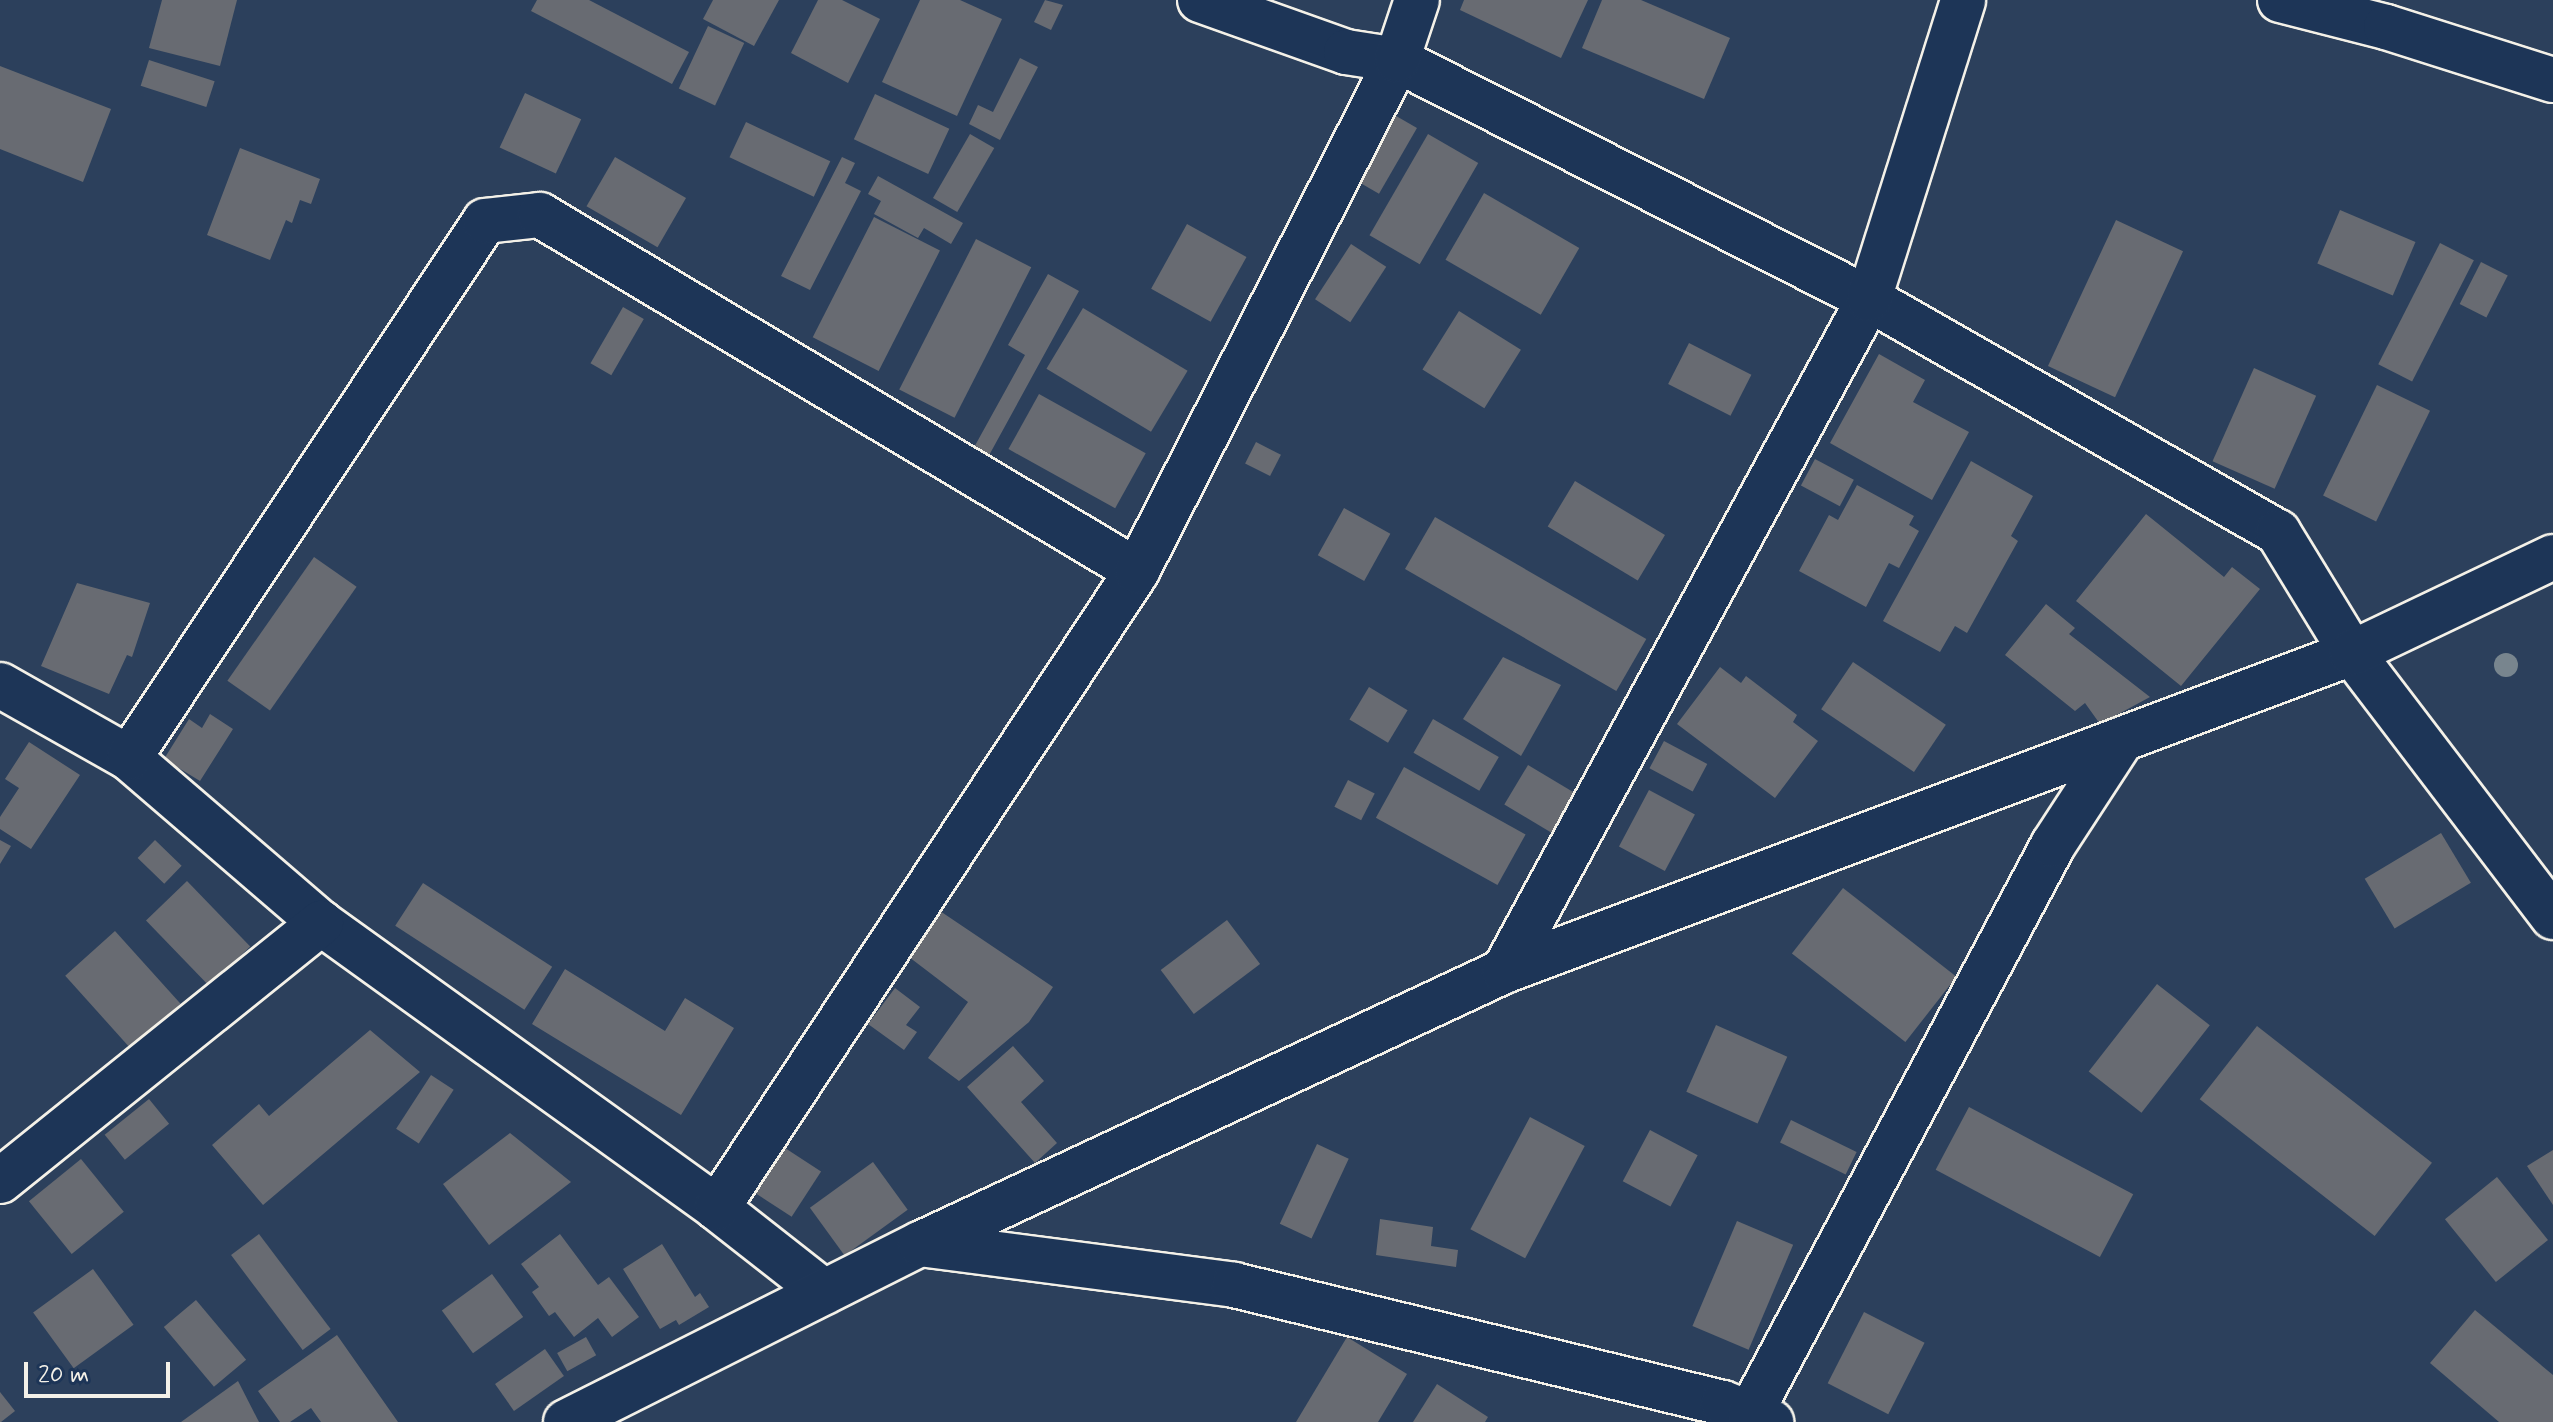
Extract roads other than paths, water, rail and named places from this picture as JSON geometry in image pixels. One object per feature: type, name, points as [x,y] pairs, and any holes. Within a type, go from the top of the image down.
[{"type":"street","points":[[1200,0],[1346,52],[1397,60],[1869,299],[2278,532],[2352,653],[2553,917]]},
{"type":"street","points":[[717,1208],[1137,571],[1397,60],[1417,0]]},
{"type":"street","points":[[1504,971],[1869,299],[1963,0]]},
{"type":"street","points":[[2280,0],[2380,12],[2553,80]]},
{"type":"street","points":[[129,758],[485,221],[540,215],[1137,571]]},
{"type":"street","points":[[566,1422],[920,1244],[1504,971],[2352,653],[2553,557]]},
{"type":"street","points":[[0,685],[129,758],[321,923],[717,1208],[824,1292]]},
{"type":"street","points":[[920,1244],[1234,1285],[1737,1415],[2053,845],[2122,739]]},
{"type":"street","points":[[0,1181],[321,923]]}]
